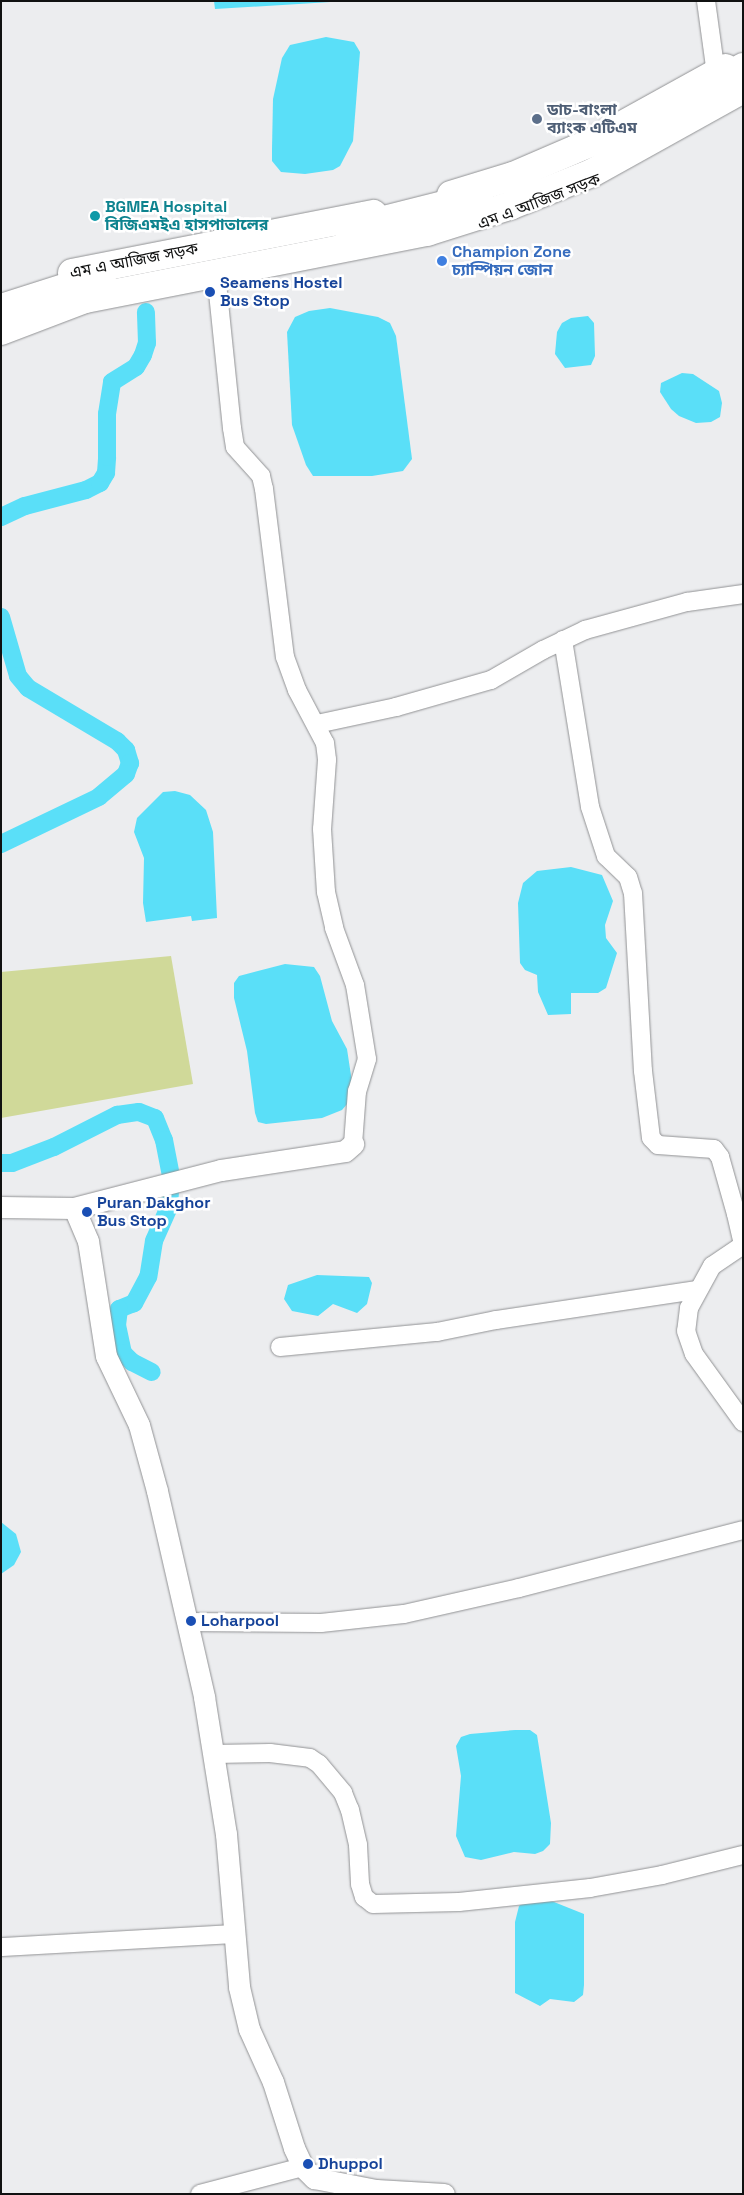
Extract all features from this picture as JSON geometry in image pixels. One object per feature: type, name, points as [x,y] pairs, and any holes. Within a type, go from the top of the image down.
[{"type":"main road","name":"এম এ আজিজ সড়ক","points":[[1,296],[86,269],[335,222],[470,190],[590,144],[743,57]]},
{"type":"main road","points":[[1,308],[79,281],[338,232],[505,189],[594,152],[662,116],[743,67]]},
{"type":"main road","points":[[1,330],[85,299],[418,234],[512,205],[592,173],[743,89]]},
{"type":"main road","name":"এম এ আজিজ সড়ক","points":[[1,343],[88,308],[429,241],[515,215],[597,182],[676,142],[743,101]]},
{"type":"street","points":[[706,1],[716,74]]},
{"type":"street","points":[[1,1208],[74,1208],[230,1168],[345,1151],[353,1144],[357,1091],[367,1059],[355,985],[334,928],[326,892],[322,829],[327,760],[325,743],[317,724],[297,690],[285,657],[261,476],[236,447],[227,397],[217,283]]},
{"type":"street","points":[[317,724],[405,705],[491,680],[564,640],[667,607],[743,594]]},
{"type":"street","points":[[564,640],[590,807],[606,856],[628,877],[633,893],[643,1071],[651,1138],[658,1145],[714,1149],[725,1174],[743,1245],[712,1266],[697,1290],[689,1308],[686,1331],[694,1354],[743,1422]]},
{"type":"street","points":[[74,1208],[88,1241],[106,1356],[139,1426],[187,1622],[214,1754],[226,1834],[234,1934],[243,2010],[303,2167],[314,2178],[349,2186],[444,2194]]},
{"type":"street","points":[[280,1347],[437,1332],[513,1317],[697,1290]]},
{"type":"street","points":[[187,1622],[321,1623],[404,1614],[743,1530]]},
{"type":"street","points":[[214,1754],[287,1755],[310,1758],[319,1764],[334,1781],[350,1810],[358,1846],[360,1884],[364,1897],[373,1904],[460,1902],[590,1888],[662,1875],[743,1854]]},
{"type":"street","points":[[1,1947],[234,1934]]},
{"type":"street","points":[[200,2194],[303,2167]]},
{"type":"green space","points":[[171,956],[193,1084],[1,1118],[1,972]]},
{"type":"water","points":[[214,1],[347,1],[215,9]]},
{"type":"water","points":[[326,37],[354,42],[360,52],[353,141],[340,166],[333,170],[305,174],[281,172],[272,161],[272,149],[273,99],[282,58],[290,45]]},
{"type":"water","points":[[330,308],[378,317],[390,323],[396,336],[412,459],[403,471],[372,476],[313,476],[306,465],[292,425],[287,332],[295,317],[309,311]]},
{"type":"water","points":[[588,316],[594,323],[595,356],[591,365],[565,368],[555,354],[557,332],[562,323],[571,318]]},
{"type":"water","points":[[682,373],[693,374],[719,391],[722,403],[720,417],[711,422],[696,423],[679,416],[671,409],[660,392],[661,383]]},
{"type":"water","points":[[175,791],[190,795],[206,810],[213,832],[217,918],[192,921],[191,916],[146,922],[143,903],[144,858],[134,832],[137,818],[163,792]]},
{"type":"water","points":[[571,867],[602,875],[613,901],[605,925],[606,938],[617,953],[606,988],[598,993],[571,993],[571,1014],[548,1015],[538,992],[537,975],[525,970],[520,963],[518,903],[523,883],[537,871]]},
{"type":"water","points":[[285,964],[314,967],[320,976],[332,1021],[347,1049],[352,1082],[348,1103],[342,1110],[322,1118],[266,1124],[258,1122],[255,1113],[247,1051],[234,998],[234,983],[239,976]]},
{"type":"water","points":[[317,1275],[369,1277],[372,1283],[367,1304],[357,1313],[333,1304],[318,1316],[292,1311],[284,1299],[288,1285]]},
{"type":"water","points":[[1,1522],[16,1534],[21,1552],[14,1565],[1,1574]]},
{"type":"water","points":[[530,1730],[537,1735],[551,1823],[550,1844],[543,1851],[535,1854],[514,1852],[481,1860],[465,1857],[456,1836],[461,1776],[456,1746],[461,1737],[470,1734]]},
{"type":"water","points":[[549,1900],[584,1914],[584,1985],[583,1995],[574,2002],[550,1999],[540,2006],[515,1993],[515,1922],[519,1906],[526,1901]]},
{"type":"waterway","points":[[1,517],[25,506],[86,490],[100,483],[106,473],[107,414],[112,382],[136,367],[143,355],[147,343],[146,312]]},
{"type":"waterway","points":[[1,617],[18,676],[28,688],[117,741],[126,750],[130,763],[126,774],[99,797],[1,844]]},
{"type":"waterway","points":[[1,1163],[12,1163],[54,1147],[117,1115],[139,1112],[155,1118],[164,1140],[171,1177],[169,1207],[154,1241],[148,1277],[134,1303],[119,1309],[117,1325],[123,1353],[132,1362],[152,1372]]},
{"type":"place","name":"ডাচ-বাংলা ব্যাংক এটিএম","points":[[537,119]]},
{"type":"place","name":"BGMEA Hospital বিজিএমইএ হাসপাতালের","points":[[95,216]]},
{"type":"place","name":"Champion Zone চ্যাম্পিয়ন জোন","points":[[442,261]]},
{"type":"place","name":"Seamens Hostel Bus Stop","points":[[210,292]]},
{"type":"place","name":"Puran Dakghor Bus Stop","points":[[87,1212]]},
{"type":"place","name":"Loharpool","points":[[191,1621]]},
{"type":"place","name":"Dhuppol","points":[[308,2164]]}]
